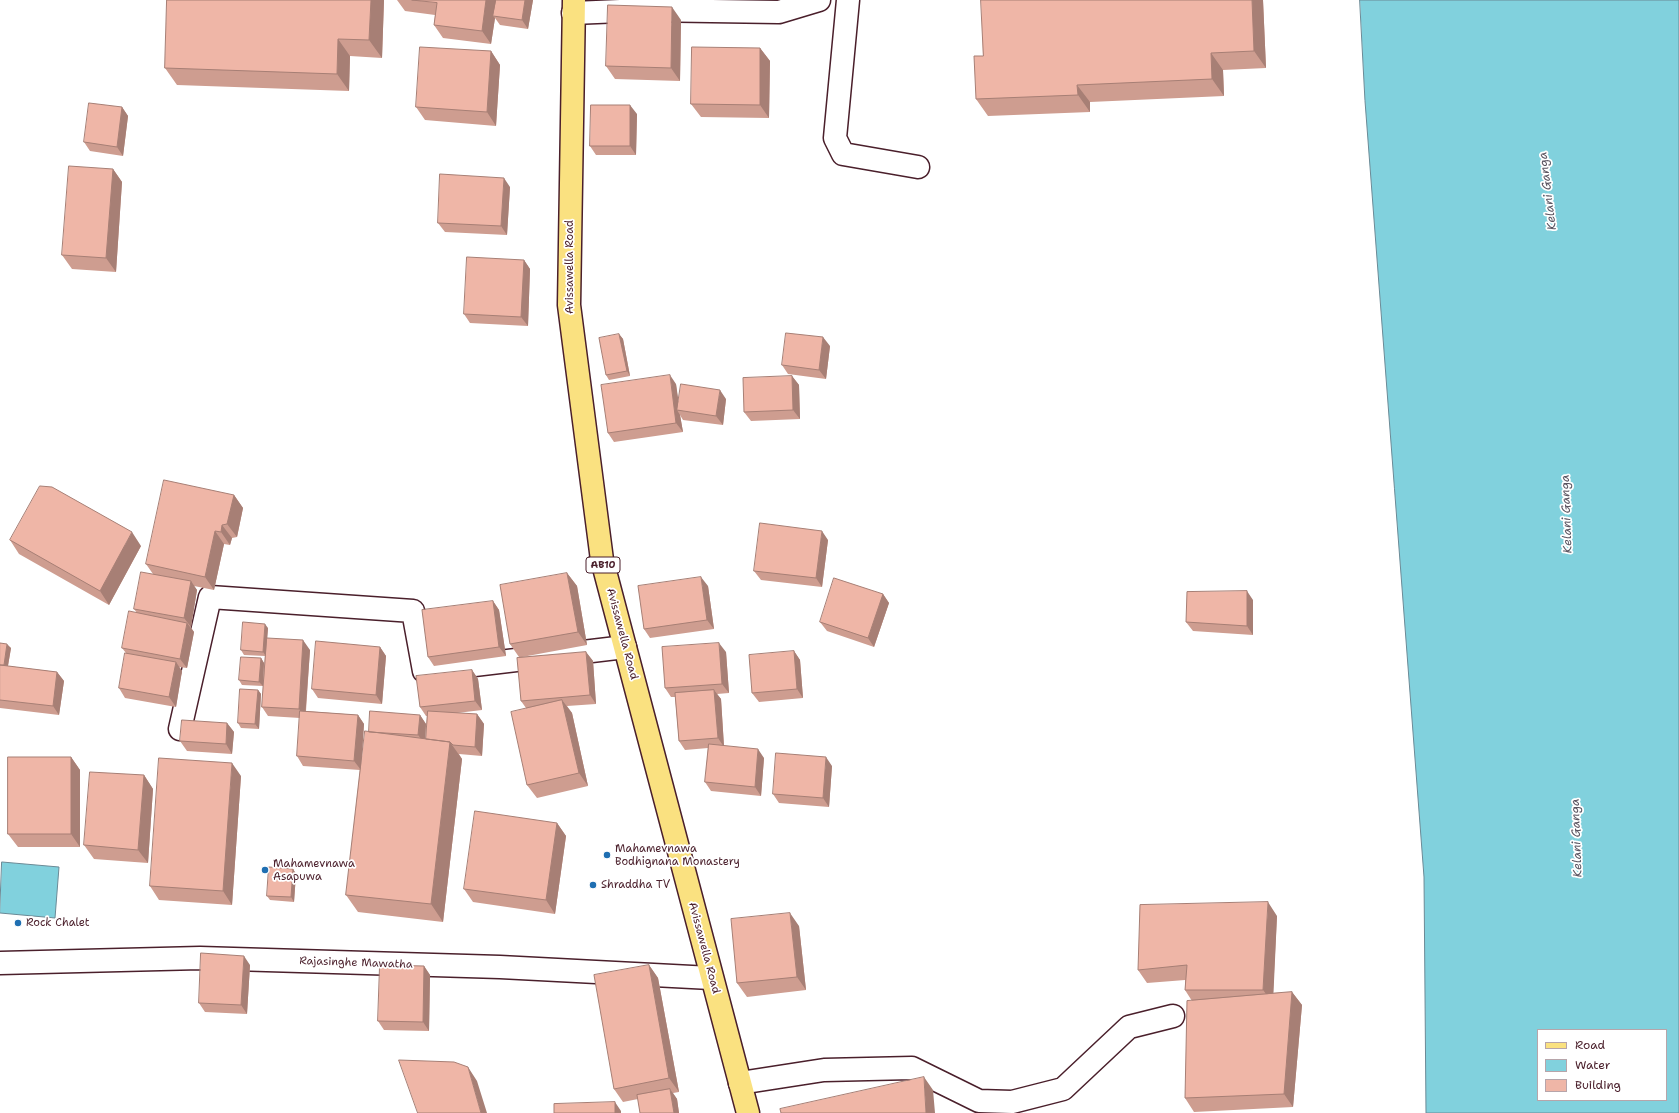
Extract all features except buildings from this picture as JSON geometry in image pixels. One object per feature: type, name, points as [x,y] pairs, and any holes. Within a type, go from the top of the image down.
[{"type":"main road","name":"Avissawella Road","points":[[574,6],[569,305],[602,560],[748,1113]]},
{"type":"street","points":[[574,6],[644,10],[779,12],[819,0]]},
{"type":"street","points":[[848,0],[835,138],[844,154],[918,167]]},
{"type":"street","points":[[180,729],[210,597],[413,611],[424,671],[625,647]]},
{"type":"street","name":"Rajasinghe Mawatha","points":[[0,963],[200,958],[500,967],[712,978]]},
{"type":"street","points":[[740,1083],[824,1070],[912,1068],[979,1101],[1012,1102],[1063,1089],[1129,1027],[1173,1016]]},
{"type":"water","name":"Kelani Ganga","points":[[1360,0],[1679,0],[1679,1113],[1426,1113],[1424,877],[1365,101]]},
{"type":"water","points":[[2,862],[59,867],[55,918],[0,913]]},
{"type":"place","name":"Mahamevnawa Bodhignana Monastery","points":[[607,855]]},
{"type":"place","name":"Mahamevnawa Asapuwa","points":[[265,870]]},
{"type":"place","name":"Shraddha TV","points":[[593,885]]},
{"type":"place","name":"Rock Chalet","points":[[18,923]]}]
